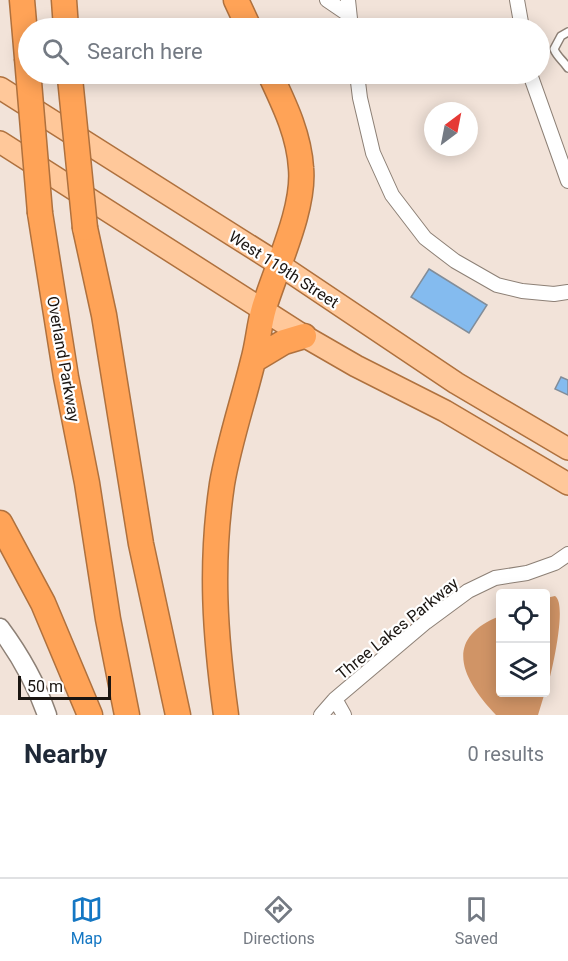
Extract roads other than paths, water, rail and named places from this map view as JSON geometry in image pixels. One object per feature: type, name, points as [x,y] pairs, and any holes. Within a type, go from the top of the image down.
[{"type":"highway","name":"Overland Parkway","points":[[22,0],[24,18]]},
{"type":"highway","points":[[64,0],[65,18]]},
{"type":"highway","points":[[236,0],[244,18]]},
{"type":"highway","name":"Overland Parkway","points":[[29,84],[40,213],[66,377],[87,483],[108,619],[127,715]]},
{"type":"highway","points":[[71,84],[85,228],[104,315],[141,544],[178,715]]},
{"type":"highway","points":[[226,715],[216,628],[214,583],[216,532],[222,482],[254,360],[264,309],[297,207],[302,170],[296,134],[274,84]]},
{"type":"highway","points":[[254,360],[284,342],[304,336]]},
{"type":"highway","points":[[0,523],[44,603],[90,715]]},
{"type":"main road","name":"West 119th Street","points":[[0,88],[280,265],[456,383],[568,449]]},
{"type":"main road","points":[[0,142],[304,336],[356,366],[445,411],[568,484]]},
{"type":"street","points":[[327,0],[346,18]]},
{"type":"street","points":[[348,0],[350,18]]},
{"type":"street","points":[[518,0],[521,18]]},
{"type":"street","points":[[358,84],[373,153],[392,195],[425,238],[455,261],[497,285],[522,291],[554,294],[568,292]]},
{"type":"street","points":[[534,84],[568,181]]},
{"type":"street","name":"Three Lakes Parkway","points":[[321,715],[335,699],[426,622],[468,591],[495,578],[527,573],[555,563],[568,555]]},
{"type":"street","points":[[0,628],[19,656],[47,715]]},
{"type":"street","points":[[335,699],[344,715]]},
{"type":"lane","points":[[568,32],[561,36],[554,49],[556,55],[564,61],[568,68]]}]
